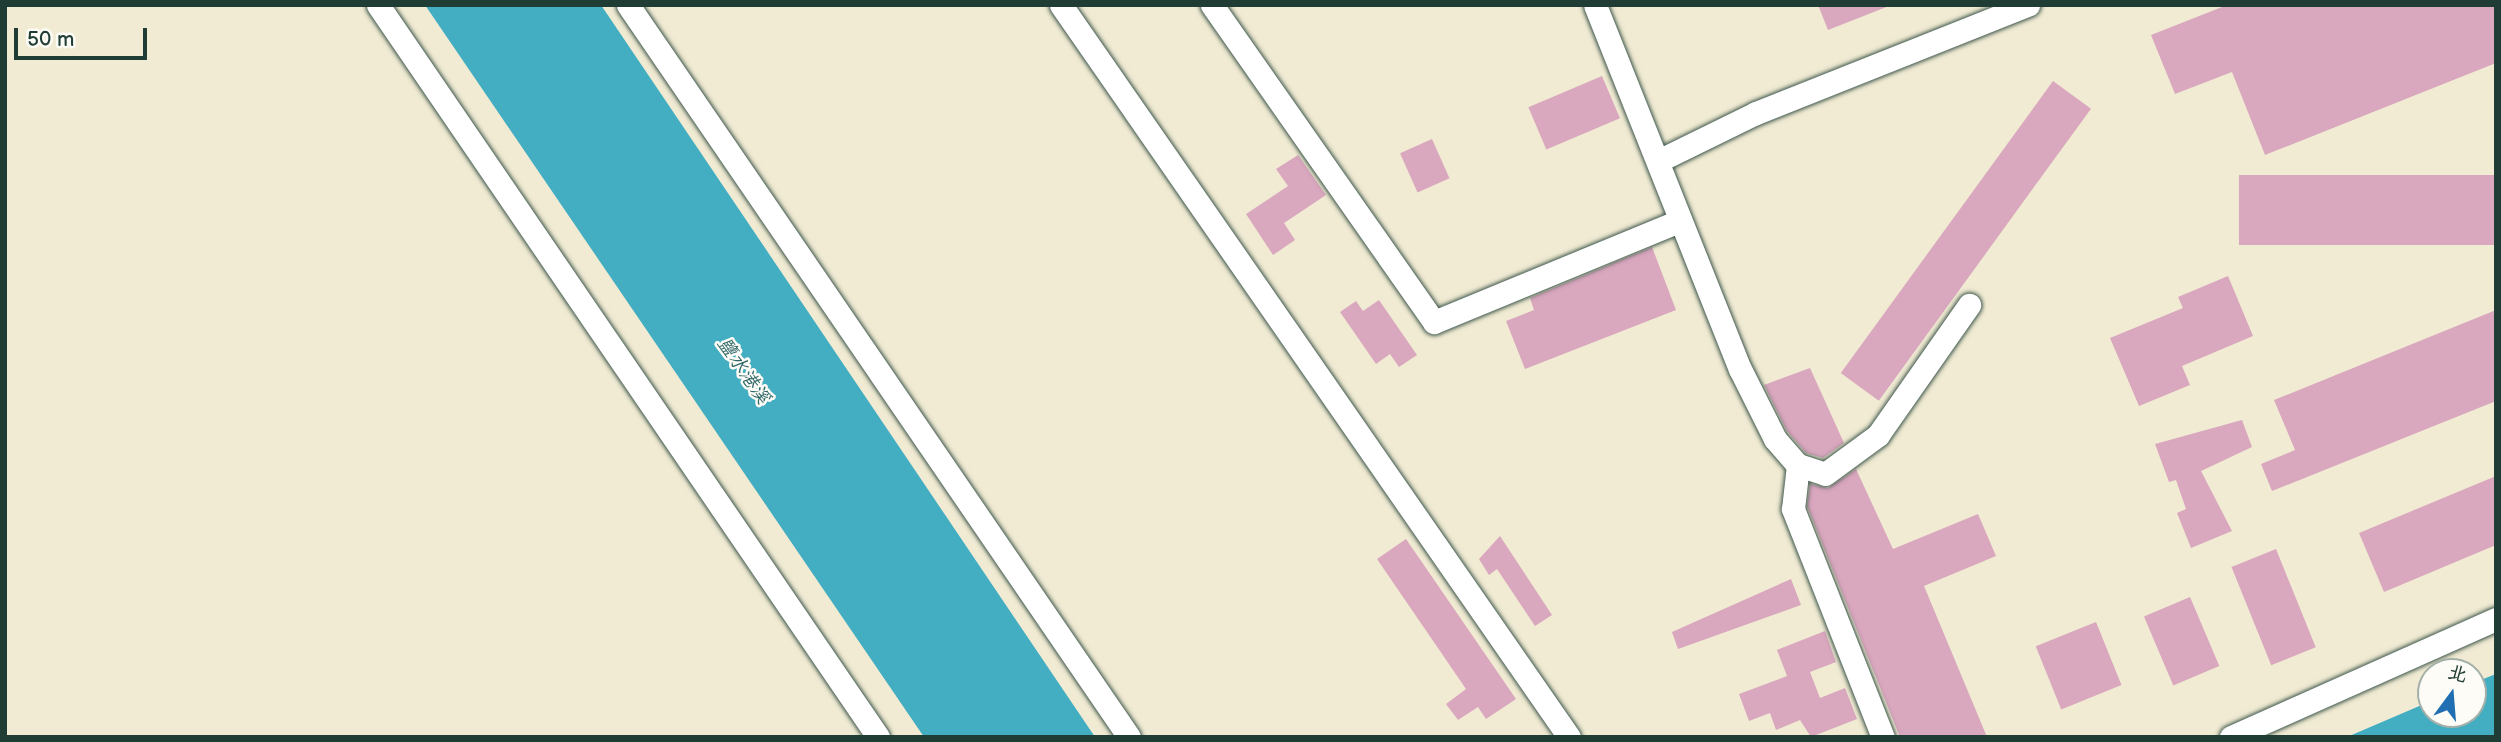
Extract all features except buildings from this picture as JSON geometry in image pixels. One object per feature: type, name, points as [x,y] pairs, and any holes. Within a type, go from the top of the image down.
[{"type":"lane","points":[[379,5],[878,737]]},
{"type":"lane","points":[[628,5],[1129,737]]},
{"type":"lane","points":[[1061,5],[1569,737]]},
{"type":"lane","points":[[1212,5],[1434,323],[1679,221]]},
{"type":"lane","points":[[1595,5],[1740,369],[1775,439],[1798,465],[1825,474],[1878,435],[1969,305]]},
{"type":"lane","points":[[1658,160],[1756,113],[2028,5]]},
{"type":"lane","points":[[1798,465],[1793,509],[1883,737]]},
{"type":"lane","points":[[2231,737],[2496,619]]},
{"type":"water","name":"鹽水港溪","points":[[425,5],[601,5],[1095,737],[924,737]]},
{"type":"water","points":[[2496,674],[2496,737],[2347,737],[2417,707],[2417,728],[2487,728],[2487,678]]}]
